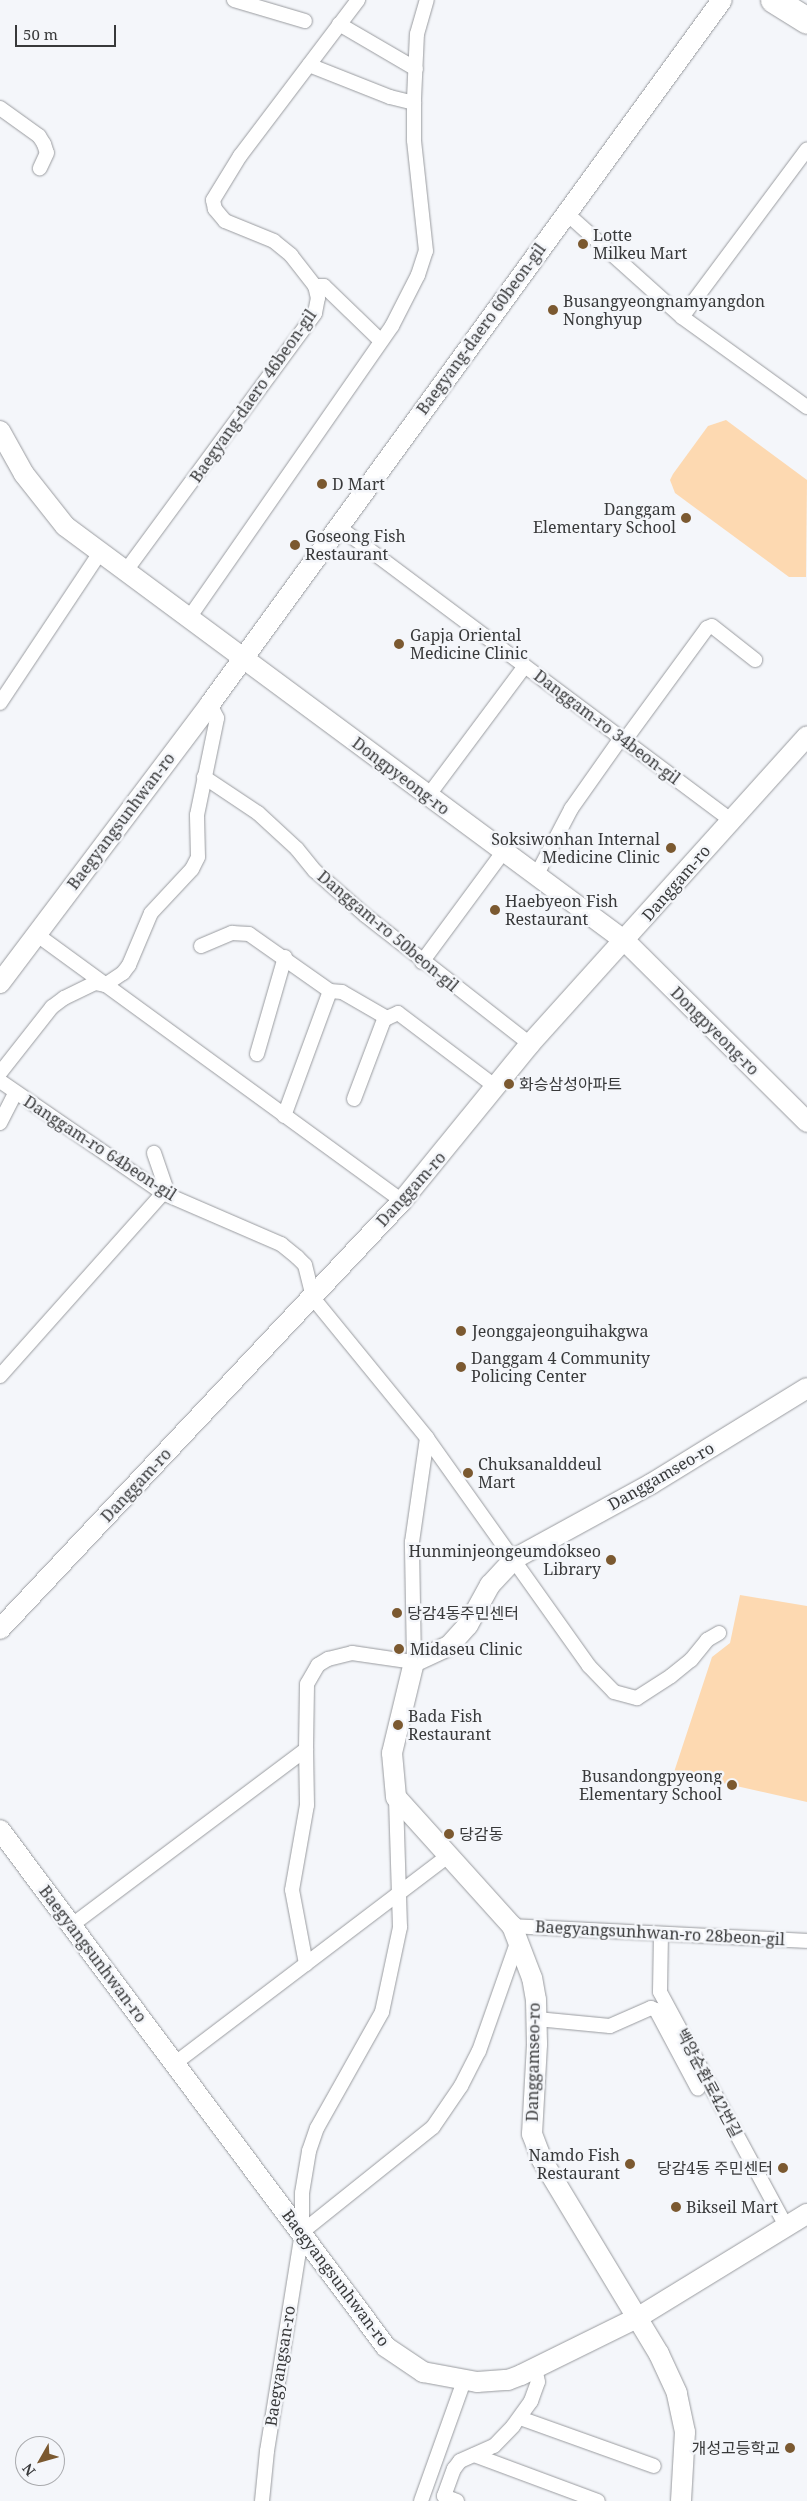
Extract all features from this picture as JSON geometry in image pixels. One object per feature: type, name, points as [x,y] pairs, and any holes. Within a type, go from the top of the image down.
[{"type":"highway","points":[[774,0],[807,21]]},
{"type":"highway","points":[[793,0],[807,10]]},
{"type":"main road","name":"Baegyang-daero 60beon-gil","points":[[242,660],[565,212],[722,0]]},
{"type":"main road","points":[[768,0],[807,27]]},
{"type":"main road","name":"Dongpyeong-ro","points":[[0,431],[24,474],[65,526],[99,554],[189,618],[242,660],[625,941],[807,1122]]},
{"type":"main road","name":"Baegyangsunhwan-ro","points":[[0,983],[242,660]]},
{"type":"main road","name":"Danggam-ro","points":[[0,1628],[313,1298],[402,1201],[530,1044],[625,941],[807,736]]},
{"type":"main road","name":"Danggamseo-ro","points":[[414,1662],[449,1646],[468,1625],[490,1585],[514,1559],[651,1484],[807,1388]]},
{"type":"main road","points":[[396,1797],[392,1753],[414,1662]]},
{"type":"main road","name":"Danggamseo-ro","points":[[396,1797],[449,1855],[515,1934],[532,1978],[537,2019],[531,2120],[537,2150],[668,2370],[683,2415],[685,2454],[681,2501]]},
{"type":"main road","name":"Baegyangsunhwan-ro","points":[[0,1830],[391,2352],[423,2372],[464,2381],[508,2380],[637,2318],[807,2214]]},
{"type":"street","points":[[234,0],[305,22]]},
{"type":"street","name":"Baegyang-daero 46beon-gil","points":[[125,572],[315,313],[318,298],[315,286],[297,262],[274,241],[225,222],[215,210],[213,200],[240,156],[358,0]]},
{"type":"street","points":[[189,618],[381,341],[413,289],[426,251],[414,148],[414,103],[418,34],[427,0]]},
{"type":"street","points":[[339,24],[416,69]]},
{"type":"street","points":[[309,65],[390,98],[414,103]]},
{"type":"street","points":[[0,108],[39,136],[47,153],[40,168]]},
{"type":"street","points":[[682,317],[807,149]]},
{"type":"street","points":[[565,212],[682,317],[807,407]]},
{"type":"street","points":[[315,286],[324,286],[381,341]]},
{"type":"street","name":"Danggam-ro 34beon-gil","points":[[339,526],[731,820]]},
{"type":"street","points":[[0,703],[99,554]]},
{"type":"street","points":[[536,876],[571,809],[707,628],[712,626],[755,660]]},
{"type":"street","points":[[428,796],[525,666]]},
{"type":"street","points":[[0,1073],[52,1007],[71,993],[95,983],[105,985],[130,965],[150,913],[164,902],[198,857],[197,815],[216,718],[210,704]]},
{"type":"street","name":"Danggam-ro 50beon-gil","points":[[204,777],[258,813],[297,849],[315,871],[422,962],[530,1044]]},
{"type":"street","points":[[422,962],[503,852]]},
{"type":"street","points":[[201,946],[232,933],[249,934],[285,957],[330,991],[342,992],[385,1017],[398,1014],[496,1087]]},
{"type":"street","points":[[36,934],[402,1201]]},
{"type":"street","points":[[257,1054],[285,957]]},
{"type":"street","points":[[284,1116],[330,991]]},
{"type":"street","points":[[354,1099],[385,1017]]},
{"type":"street","name":"Danggam-ro 64beon-gil","points":[[0,1081],[163,1193],[289,1250],[305,1265],[313,1298]]},
{"type":"street","points":[[0,1123],[15,1093]]},
{"type":"street","points":[[1,1374],[163,1193],[165,1186],[154,1153]]},
{"type":"street","points":[[313,1298],[427,1438],[589,1666],[614,1692],[623,1697],[637,1698],[662,1683],[691,1660],[707,1640],[719,1633]]},
{"type":"street","points":[[306,1964],[292,1890],[307,1805],[306,1684],[318,1666],[328,1659],[352,1653],[414,1662],[412,1542],[427,1438]]},
{"type":"street","points":[[72,1925],[306,1749]]},
{"type":"street","name":"Baegyangsan-ro","points":[[262,2501],[267,2451],[302,2232],[302,2193],[309,2151],[317,2128],[382,2012],[400,1927],[396,1797]]},
{"type":"street","points":[[174,2064],[449,1855]]},
{"type":"street","points":[[302,2232],[432,2127],[461,2086],[480,2051],[515,1934]]},
{"type":"street","name":"Baegyangsunhwan-ro 28beon-gil","points":[[515,1934],[661,1934],[807,1941]]},
{"type":"street","name":"백양순환로42번길","points":[[661,1934],[660,1992],[786,2226]]},
{"type":"street","points":[[537,2019],[610,2026],[651,2008],[656,2010],[698,2089]]},
{"type":"street","points":[[457,2501],[444,2496],[449,2480],[460,2461],[494,2446],[520,2418],[531,2401],[538,2382],[535,2368]]},
{"type":"street","points":[[422,2501],[464,2381]]},
{"type":"street","points":[[520,2418],[654,2466]]},
{"type":"street","points":[[474,2456],[598,2501]]},
{"type":"shaded area","points":[[726,420],[807,480],[806,577],[789,577],[675,493],[670,480],[673,474],[708,426]]},
{"type":"shaded area","points":[[740,1595],[807,1606],[807,1802],[674,1772],[712,1657],[730,1643]]},
{"type":"place","name":"Lotte Milkeu Mart","points":[[583,244]]},
{"type":"place","name":"Busangyeongnamyangdon Nonghyup","points":[[553,310]]},
{"type":"place","name":"D Mart","points":[[322,484]]},
{"type":"place","name":"Danggam Elementary School","points":[[686,518]]},
{"type":"place","name":"Goseong Fish Restaurant","points":[[295,545]]},
{"type":"place","name":"Gapja Oriental Medicine Clinic","points":[[399,644]]},
{"type":"place","name":"Soksiwonhan Internal Medicine Clinic","points":[[671,848]]},
{"type":"place","name":"Haebyeon Fish Restaurant","points":[[495,910]]},
{"type":"place","name":"화승삼성아파트","points":[[509,1084]]},
{"type":"place","name":"Jeonggajeonguihakgwa","points":[[461,1331]]},
{"type":"place","name":"Danggam 4 Community Policing Center","points":[[461,1367]]},
{"type":"place","name":"Chuksanalddeul Mart","points":[[468,1473]]},
{"type":"place","name":"Hunminjeongeumdokseo Library","points":[[611,1560]]},
{"type":"place","name":"당감4동주민센터","points":[[397,1613]]},
{"type":"place","name":"Midaseu Clinic","points":[[399,1649]]},
{"type":"place","name":"Bada Fish Restaurant","points":[[398,1725]]},
{"type":"place","name":"Busandongpyeong Elementary School","points":[[732,1785]]},
{"type":"place","name":"당감동","points":[[449,1834]]},
{"type":"place","name":"Namdo Fish Restaurant","points":[[630,2164]]},
{"type":"place","name":"당감4동 주민센터","points":[[783,2168]]},
{"type":"place","name":"Bikseil Mart","points":[[676,2207]]},
{"type":"place","name":"개성고등학교","points":[[790,2448]]}]
